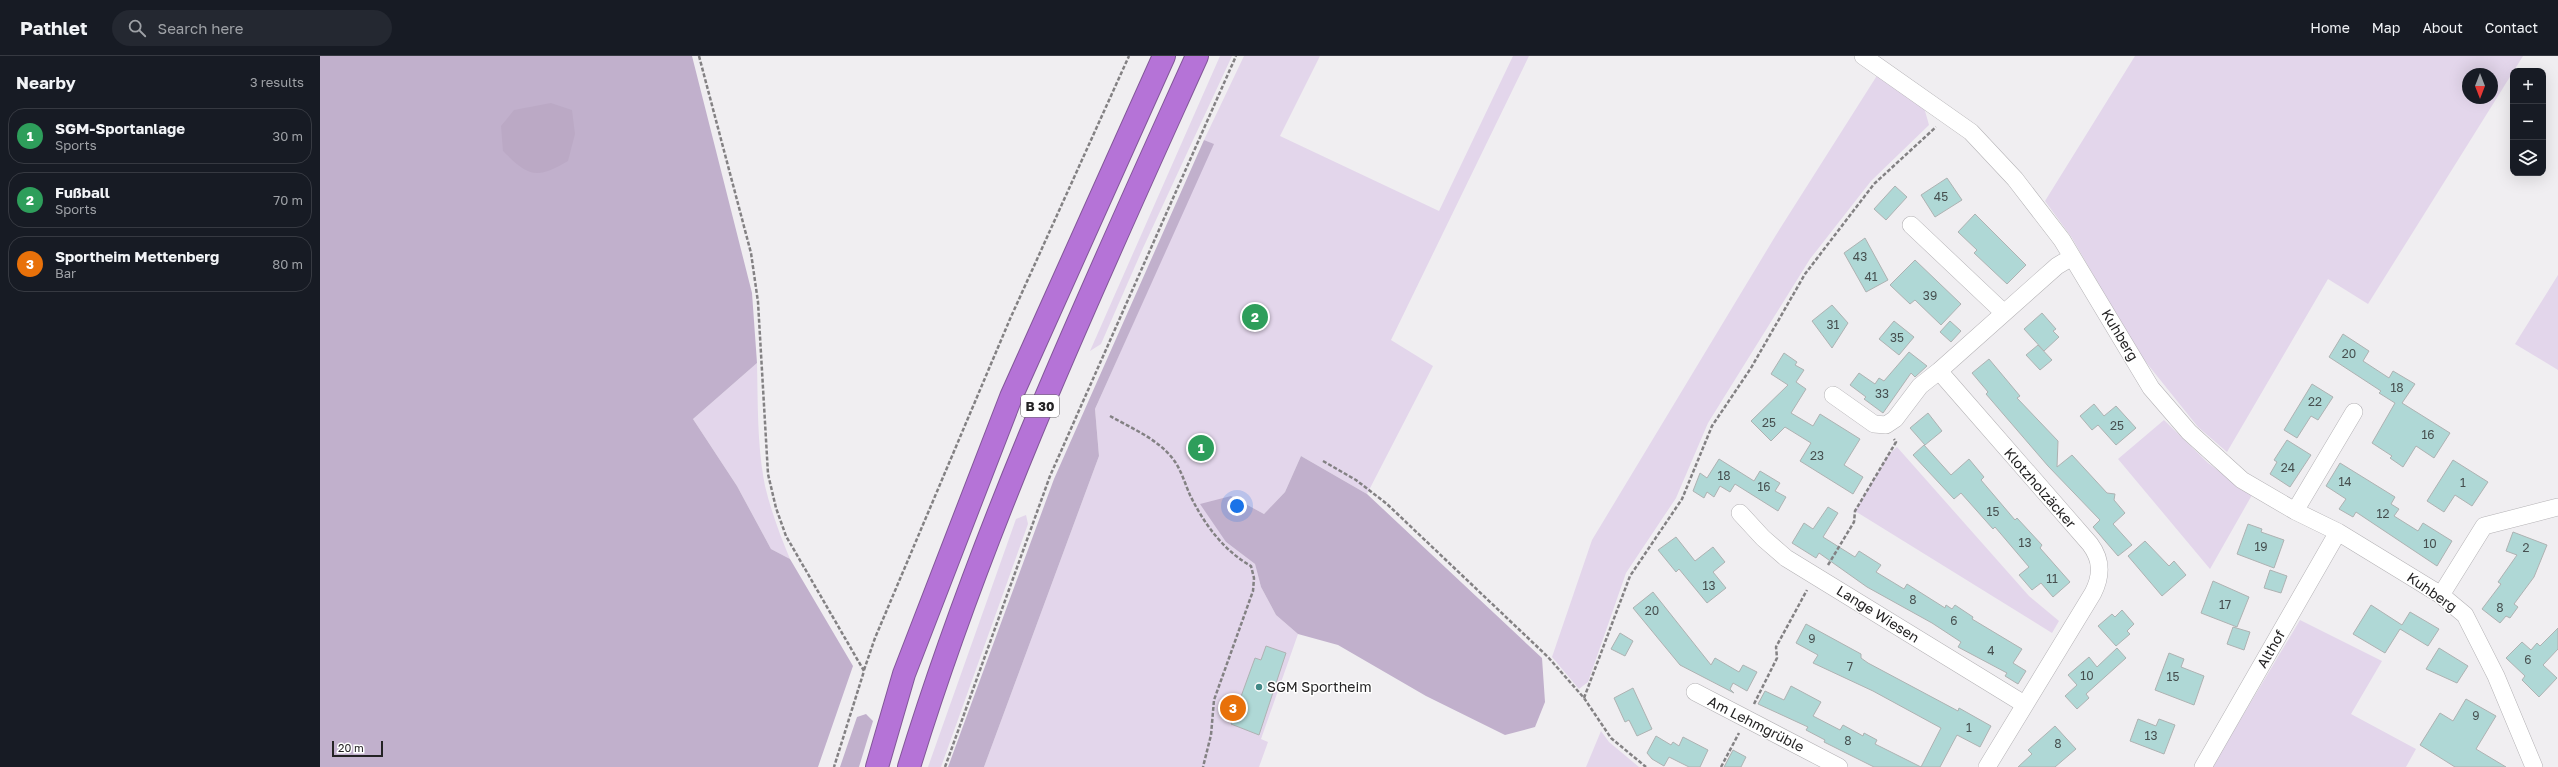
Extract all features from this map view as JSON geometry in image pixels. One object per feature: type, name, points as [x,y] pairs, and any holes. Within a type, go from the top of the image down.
[{"type":"highway","name":"B 30","points":[[878,767],[904,674],[1011,397],[1164,56]]},
{"type":"highway","name":"B 30","points":[[910,767],[935,684],[1038,410],[1197,56]]},
{"type":"street","name":"Kuhberg","points":[[1863,56],[1971,132],[2039,208],[2072,257],[2151,388],[2180,421],[2242,480],[2295,511],[2338,532],[2441,595],[2465,615],[2496,676],[2534,767]]},
{"type":"street","points":[[1911,226],[2003,312]]},
{"type":"street","points":[[1833,395],[1874,424],[1886,425],[1895,419],[1920,386],[1939,371],[2003,312],[2058,266],[2072,257]]},
{"type":"street","name":"Klotzholzäcker","points":[[1939,371],[2090,544],[2099,561],[2100,574],[2092,593],[1987,767]]},
{"type":"street","points":[[2295,511],[2354,412]]},
{"type":"street","points":[[2441,595],[2484,526],[2558,507]]},
{"type":"street","name":"Lange Wiesen","points":[[1740,514],[1763,538],[1786,558],[2024,704]]},
{"type":"street","name":"Althof","points":[[2203,767],[2338,532]]},
{"type":"street","name":"Am Lehmgrüble","points":[[1695,692],[1839,767]]},
{"type":"path","points":[[699,56],[751,253],[758,302],[768,474],[776,508],[786,536],[864,670]]},
{"type":"path","points":[[834,767],[875,638],[1010,319],[1129,56]]},
{"type":"path","points":[[945,767],[1050,476],[1236,56]]},
{"type":"path","points":[[1584,698],[1630,576],[1682,499],[1712,426],[1750,368],[1806,274],[1874,184],[1948,116]]},
{"type":"path","points":[[1110,416],[1165,450],[1174,460],[1192,500],[1208,526],[1237,558],[1252,566],[1254,578],[1253,591],[1214,700],[1211,735],[1203,767]]},
{"type":"path","points":[[1323,461],[1356,480],[1387,504],[1548,657],[1584,698],[1611,738],[1646,767]]},
{"type":"shaded area","points":[[320,56],[692,56],[752,293],[757,363],[693,419],[737,486],[771,549],[790,559],[853,666],[818,767],[320,767]]},
{"type":"shaded area","points":[[1220,56],[1232,56],[1143,248],[1101,344],[1090,351]]},
{"type":"shaded area","points":[[1244,56],[1320,56],[1280,136],[1439,211],[1513,56],[1529,56],[1391,340],[1433,366],[1367,494],[1301,456],[1285,492],[1264,514],[1231,496],[1226,542],[1255,564],[1261,587],[1276,615],[1298,634],[1261,739],[1268,742],[1259,767],[984,767],[1099,456],[1095,409],[1213,144],[1204,140]]},
{"type":"shaded area","points":[[2135,56],[2523,56],[2516,68],[2510,68],[2510,77],[2498,96],[2498,68],[2462,68],[2462,104],[2493,104],[2368,304],[2328,279],[2227,452],[2198,427],[2137,351],[2072,238],[2045,201]]},
{"type":"shaded area","points":[[1878,74],[1923,104],[1929,125],[1871,181],[1810,259],[1708,423],[1676,498],[1626,573],[1588,682],[1579,689],[1552,657],[1592,540],[1776,235]]},
{"type":"shaded area","points":[[551,103],[572,110],[575,134],[568,161],[548,171],[540,173],[526,170],[519,166],[503,151],[501,126],[514,110]]},
{"type":"shaded area","points":[[1204,140],[1214,144],[1095,409],[1099,456],[984,767],[948,767],[1054,479]]},
{"type":"shaded area","points":[[2558,275],[2558,370],[2515,344]]},
{"type":"shaded area","points":[[757,363],[758,425],[762,471],[770,505],[790,559],[771,549],[737,486],[693,419]]},
{"type":"shaded area","points":[[2164,420],[2208,463],[2252,495],[2210,569],[2118,459]]},
{"type":"shaded area","points":[[1897,447],[2029,596],[2059,621],[2052,633],[1855,511],[1889,454]]},
{"type":"shaded area","points":[[1301,456],[1367,494],[1542,658],[1545,702],[1535,727],[1505,735],[1426,696],[1338,645],[1298,634],[1276,615],[1261,587],[1255,564],[1226,542],[1200,504],[1231,496],[1264,514],[1285,492]]},
{"type":"shaded area","points":[[1026,515],[1028,524],[941,767],[928,767],[1016,519]]},
{"type":"shaded area","points":[[2300,620],[2382,661],[2351,714],[2416,749],[2406,767],[2212,767]]},
{"type":"shaded area","points":[[866,714],[873,721],[859,767],[840,767],[857,717]]},
{"type":"shaded area","points":[[1601,731],[1609,742],[1639,767],[1586,767]]},
{"type":"building","points":[[1947,178],[1962,200],[1935,217],[1921,195]]},
{"type":"building","points":[[1895,186],[1907,197],[1886,220],[1874,209]]},
{"type":"building","points":[[1975,214],[2026,265],[2007,284],[1974,253],[1977,250],[1958,232]]},
{"type":"building","points":[[1865,238],[1888,280],[1866,292],[1844,253]]},
{"type":"building","points":[[1915,260],[1961,304],[1941,325],[1915,300],[1910,304],[1890,285]]},
{"type":"building","points":[[1832,305],[1848,323],[1832,348],[1812,321]]},
{"type":"building","points":[[2042,313],[2056,329],[2053,331],[2059,337],[2044,351],[2024,329]]},
{"type":"building","points":[[1894,321],[1914,337],[1899,355],[1879,339]]},
{"type":"building","points":[[1950,321],[1961,331],[1951,342],[1940,332]]},
{"type":"building","points":[[2343,334],[2369,351],[2363,361],[2389,378],[2393,371],[2415,384],[2402,403],[2450,433],[2434,458],[2416,446],[2403,467],[2390,458],[2392,456],[2372,443],[2395,403],[2379,393],[2381,391],[2329,357]]},
{"type":"building","points":[[2038,345],[2052,360],[2040,370],[2026,355]]},
{"type":"building","points":[[1909,352],[1927,366],[1915,377],[1911,373],[1883,413],[1864,399],[1866,397],[1850,385],[1859,373],[1875,384],[1879,378],[1884,381]]},
{"type":"building","points":[[1784,353],[1797,362],[1795,365],[1804,370],[1796,382],[1806,389],[1791,413],[1813,426],[1820,414],[1860,439],[1844,465],[1863,477],[1853,494],[1800,461],[1811,443],[1785,427],[1771,441],[1751,421],[1788,385],[1771,374]]},
{"type":"building","points":[[1989,359],[2020,396],[2017,398],[2058,441],[2057,467],[2072,455],[2107,493],[2115,494],[2114,500],[2125,513],[2113,524],[2132,545],[2118,556],[2093,527],[2100,520],[2048,466],[1986,394],[1988,392],[1972,373]]},
{"type":"building","points":[[2312,384],[2333,397],[2318,420],[2311,416],[2297,438],[2284,430]]},
{"type":"building","points":[[2094,404],[2104,416],[2116,406],[2136,428],[2116,445],[2098,425],[2092,430],[2080,416]]},
{"type":"building","points":[[1928,413],[1942,431],[1925,445],[1910,428]]},
{"type":"building","points":[[2287,440],[2311,455],[2290,487],[2270,474],[2277,462],[2274,460]]},
{"type":"building","points":[[1924,445],[1951,475],[1969,459],[1984,477],[1981,480],[2015,520],[2017,518],[2042,545],[2040,548],[2070,582],[2053,597],[2041,583],[2032,590],[2019,575],[2029,567],[1995,527],[1993,529],[1961,493],[1954,499],[1913,455]]},
{"type":"building","points":[[1719,459],[1754,481],[1760,471],[1780,483],[1775,491],[1786,497],[1778,511],[1735,484],[1730,492],[1720,486],[1714,497],[1707,492],[1704,498],[1693,491],[1700,473],[1707,478]]},
{"type":"building","points":[[2453,460],[2488,482],[2472,506],[2455,495],[2444,512],[2427,501]]},
{"type":"building","points":[[2340,463],[2395,497],[2391,504],[2399,509],[2394,516],[2418,531],[2423,523],[2452,541],[2437,566],[2356,512],[2353,517],[2339,509],[2346,499],[2326,486]]},
{"type":"building","points":[[1828,507],[1838,513],[1823,537],[1855,557],[1859,551],[1881,565],[1876,572],[1904,589],[1907,584],[1945,608],[1946,605],[1952,609],[1955,605],[1973,617],[1972,619],[2022,649],[2013,663],[2026,671],[2018,684],[2005,676],[2007,673],[1958,647],[1961,642],[1932,623],[1867,587],[1819,553],[1816,558],[1792,543],[1804,523],[1813,529]]},
{"type":"building","points":[[2248,524],[2262,529],[2261,532],[2284,540],[2274,568],[2237,554]]},
{"type":"building","points":[[2513,532],[2547,545],[2534,577],[2514,604],[2518,607],[2510,618],[2506,616],[2500,623],[2482,609],[2501,584],[2498,582],[2517,555],[2506,551]]},
{"type":"building","points":[[1676,537],[1695,561],[1713,547],[1725,562],[1713,572],[1726,588],[1707,603],[1679,569],[1676,572],[1658,550]]},
{"type":"building","points":[[2145,541],[2169,566],[2174,561],[2186,575],[2162,596],[2128,556]]},
{"type":"building","points":[[2270,570],[2287,576],[2281,593],[2264,588]]},
{"type":"building","points":[[2213,581],[2249,597],[2237,627],[2201,613]]},
{"type":"building","points":[[1653,592],[1711,665],[1715,658],[1739,672],[1743,665],[1757,672],[1747,691],[1733,683],[1730,689],[1734,693],[1680,665],[1633,608]]},
{"type":"building","points":[[2371,605],[2402,625],[2410,612],[2439,629],[2428,646],[2400,629],[2385,653],[2353,634]]},
{"type":"building","points":[[2122,610],[2134,624],[2127,631],[2130,634],[2116,646],[2098,626],[2112,614],[2115,617]]},
{"type":"building","points":[[1806,624],[1861,654],[1861,658],[1868,663],[1958,711],[1959,708],[1991,726],[1980,747],[1957,735],[1940,767],[1921,767],[1941,728],[1873,691],[1813,663],[1818,655],[1796,643]]},
{"type":"building","points":[[2233,627],[2250,632],[2244,650],[2227,644]]},
{"type":"building","points":[[2558,628],[2558,649],[2543,665],[2557,678],[2539,697],[2522,680],[2525,676],[2506,658],[2522,642],[2531,650],[2537,643],[2540,646]]},
{"type":"building","points":[[1620,633],[1633,641],[1625,656],[1611,649]]},
{"type":"building","name":"SGM Sportheim","points":[[1266,646],[1286,653],[1259,735],[1231,724],[1255,658],[1261,660]]},
{"type":"building","points":[[2117,648],[2126,658],[2086,694],[2089,698],[2077,709],[2065,696],[2077,685],[2068,675],[2089,657],[2097,667]]},
{"type":"building","points":[[2439,648],[2468,666],[2457,683],[2426,669]]},
{"type":"building","points":[[2169,653],[2184,659],[2181,667],[2204,676],[2194,705],[2155,690]]},
{"type":"building","points":[[1791,686],[1821,702],[1813,716],[1840,730],[1843,725],[1863,736],[1864,733],[1877,740],[1875,744],[1921,767],[1874,767],[1824,742],[1825,740],[1806,730],[1808,727],[1758,704],[1765,691],[1784,700]]},
{"type":"building","points":[[1633,688],[1652,729],[1637,736],[1629,720],[1625,722],[1614,698]]},
{"type":"building","points":[[2466,699],[2496,716],[2476,749],[2506,767],[2455,767],[2420,745],[2440,713],[2453,721]]},
{"type":"building","points":[[2138,719],[2156,726],[2159,719],[2175,725],[2164,754],[2130,741]]},
{"type":"building","points":[[2055,726],[2076,749],[2055,767],[2018,767],[2032,754],[2028,750]]},
{"type":"building","points":[[1656,736],[1671,745],[1673,742],[1679,746],[1683,737],[1708,750],[1700,767],[1689,767],[1669,757],[1664,766],[1652,759],[1647,753]]},
{"type":"building","points":[[1733,750],[1746,757],[1741,767],[1724,767]]},
{"type":"place","name":"Fußball","points":[[1255,317]]},
{"type":"place","name":"SGM-Sportanlage","points":[[1201,448]]},
{"type":"place","name":"SGM Sportheim","points":[[1259,687]]},
{"type":"place","name":"Sportheim Mettenberg","points":[[1233,708]]}]
